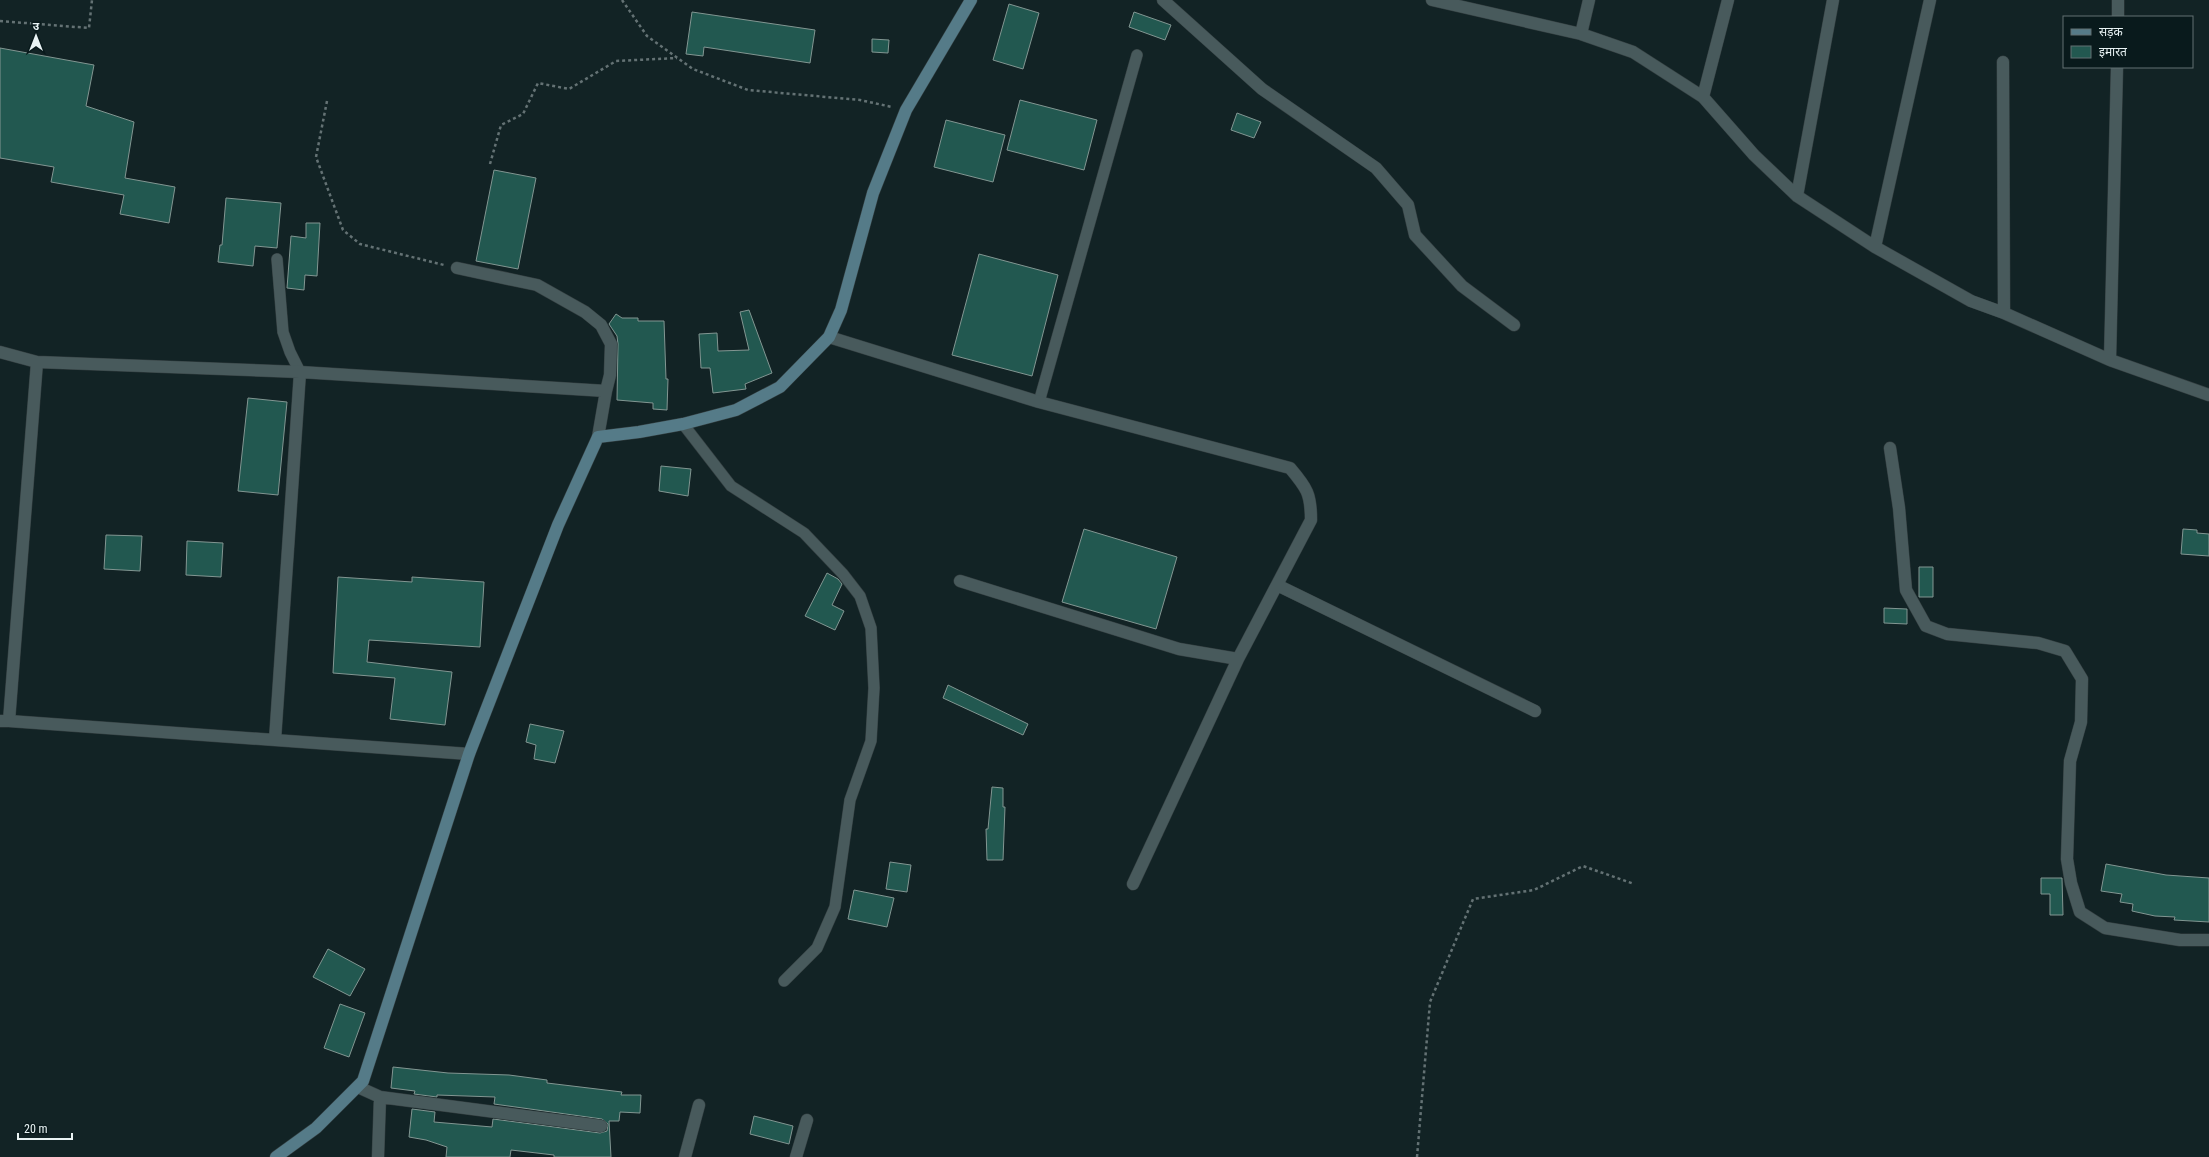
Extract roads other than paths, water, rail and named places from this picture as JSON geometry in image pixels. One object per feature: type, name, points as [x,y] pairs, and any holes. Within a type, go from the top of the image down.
[{"type":"street","points":[[598,437],[639,432],[682,424],[736,410],[780,386],[829,337],[842,310],[873,193],[906,110],[971,0]]},
{"type":"street","points":[[1163,0],[1262,89],[1376,168],[1408,205],[1415,235],[1462,286],[1514,325]]},
{"type":"street","points":[[1432,0],[1581,34],[1633,52],[1703,97],[1754,155],[1797,196],[1875,246],[1971,301],[2004,313],[2110,360],[2209,396]]},
{"type":"street","points":[[1581,34],[1589,0]]},
{"type":"street","points":[[1703,97],[1728,0]]},
{"type":"street","points":[[1797,196],[1833,0]]},
{"type":"street","points":[[1875,246],[1930,0]]},
{"type":"street","points":[[2118,0],[2118,16]]},
{"type":"street","points":[[2003,62],[2004,313]]},
{"type":"street","points":[[2110,360],[2117,68]]},
{"type":"street","points":[[276,1157],[316,1128],[363,1081],[468,754],[558,525],[598,437],[610,375],[611,344],[601,325],[585,312],[537,285],[457,268]]},
{"type":"street","points":[[829,337],[1039,402],[1290,468],[1306,486],[1311,500],[1311,520],[1238,659],[1133,884]]},
{"type":"street","points":[[0,352],[37,362],[300,372],[606,391]]},
{"type":"street","points":[[37,362],[5,721],[468,754]]},
{"type":"street","points":[[275,740],[300,372]]},
{"type":"street","points":[[1890,448],[1899,508],[1906,590],[1926,626],[1947,634],[2038,643],[2065,651],[2082,679],[2081,722],[2070,761],[2067,860],[2071,883],[2080,912],[2105,928],[2180,940],[2209,940]]},
{"type":"street","points":[[960,581],[1179,649],[1238,659]]},
{"type":"street","points":[[1277,585],[1535,711]]},
{"type":"street","points":[[358,1087],[380,1097],[601,1126]]},
{"type":"street","points":[[378,1157],[380,1097]]},
{"type":"street","points":[[686,1157],[700,1105]]},
{"type":"street","points":[[796,1157],[807,1120]]},
{"type":"lane","points":[[1039,402],[1137,55]]},
{"type":"lane","points":[[277,259],[283,332],[290,352],[300,372]]},
{"type":"lane","points":[[682,424],[731,486],[804,533],[843,574],[860,596],[871,628],[874,688],[871,741],[850,800],[835,907],[817,948],[784,981]]}]
